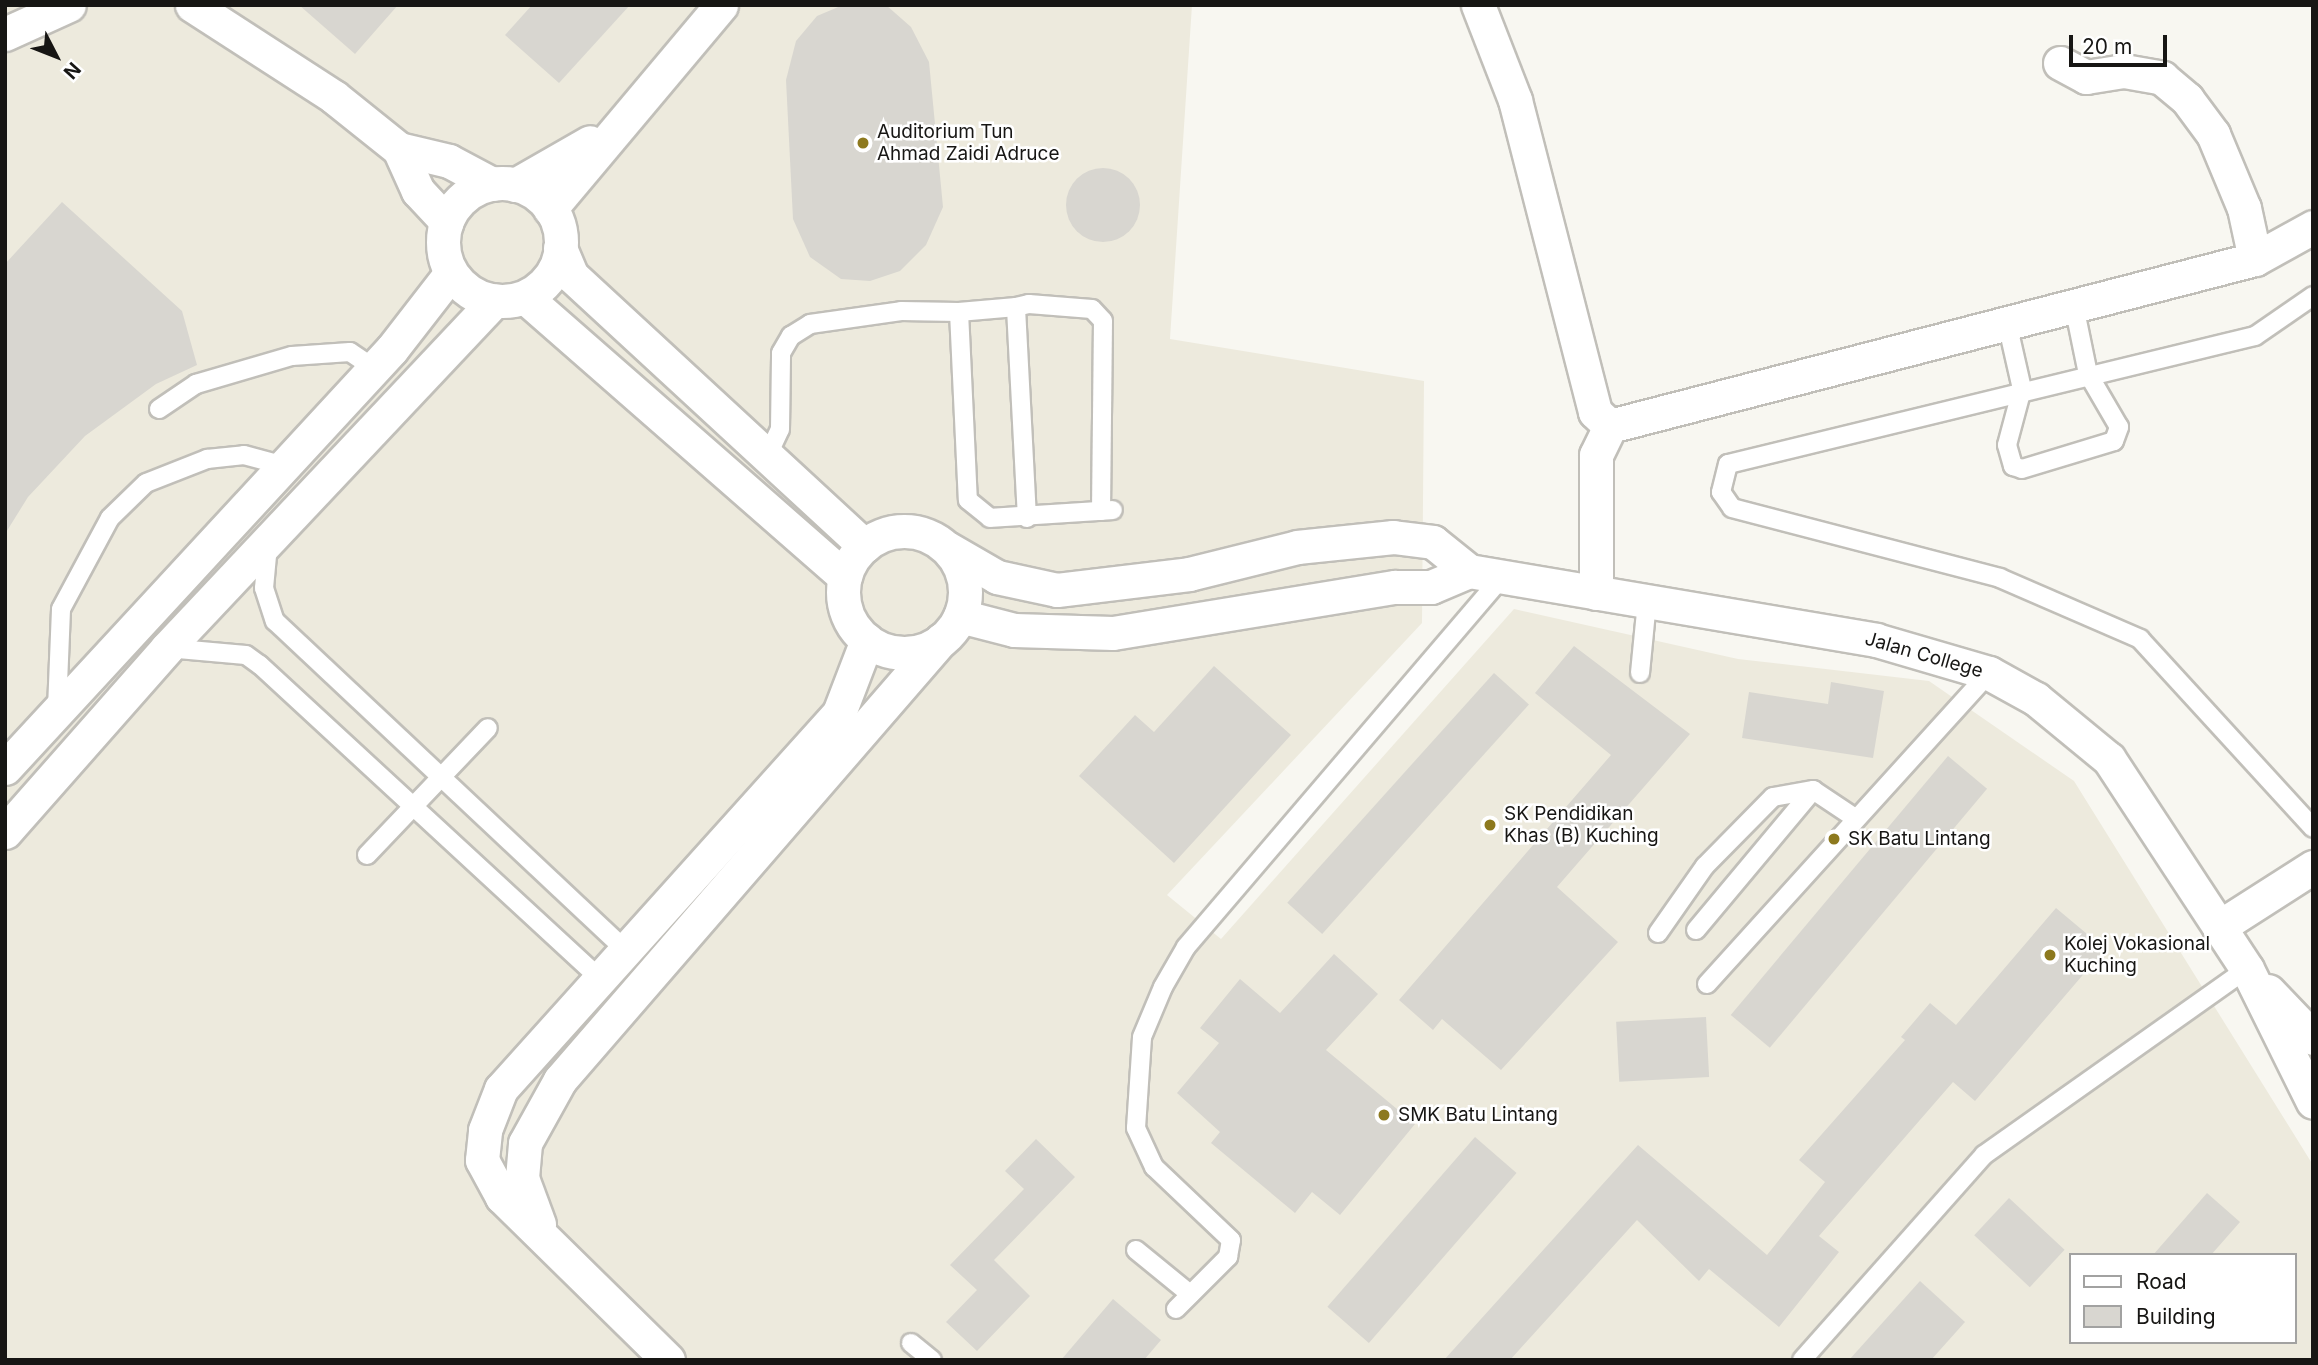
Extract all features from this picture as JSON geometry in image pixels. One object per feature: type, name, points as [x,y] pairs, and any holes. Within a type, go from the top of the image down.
[{"type":"street","points":[[5,34],[69,5]]},
{"type":"street","points":[[192,5],[334,97],[399,149],[449,161],[550,209],[560,248],[572,275],[766,459],[865,546]]},
{"type":"street","points":[[550,209],[623,118],[721,5]]},
{"type":"street","points":[[1478,5],[1515,100],[1595,412],[1609,426]]},
{"type":"street","points":[[2060,63],[2086,77],[2124,71],[2162,78],[2187,99],[2213,134],[2244,208],[2255,259]]},
{"type":"street","points":[[451,274],[443,239],[447,222],[457,204],[561,163],[623,118]]},
{"type":"street","points":[[399,149],[418,191],[447,222]]},
{"type":"street","points":[[1609,426],[2255,259],[2313,226]]},
{"type":"street","points":[[5,832],[268,538],[509,299],[549,277],[560,248]]},
{"type":"street","points":[[451,274],[509,299],[845,577]]},
{"type":"street","points":[[5,768],[374,368],[451,274]]},
{"type":"street","points":[[1596,593],[1596,455],[1609,426]]},
{"type":"street","points":[[907,531],[947,548],[997,577],[1057,590],[1189,574],[1297,547],[1393,537],[1433,542],[1469,571],[1432,587],[1395,587],[1113,633],[951,628],[912,652],[866,640],[847,612],[845,577],[865,546],[907,531]]},
{"type":"street","points":[[548,1242],[522,1178],[525,1143],[560,1080],[951,628],[964,579],[947,548]]},
{"type":"street","name":"Jalan College","points":[[1469,571],[1876,640],[1989,673],[2036,699],[2109,759],[2247,969],[2308,1079]]},
{"type":"street","points":[[668,1360],[548,1242],[488,1176],[482,1160],[485,1130],[501,1089],[603,982],[839,713],[866,640]]},
{"type":"street","points":[[57,709],[64,730],[82,745]]},
{"type":"street","points":[[2219,927],[2313,867]]},
{"type":"street","points":[[2247,969],[2313,1038]]},
{"type":"lane","points":[[2313,296],[2255,336],[2022,389],[1728,464],[1721,492],[1732,508],[2000,578],[2140,639],[2313,828]]},
{"type":"lane","points":[[2007,323],[2022,389],[2007,444],[2013,466],[2022,469],[2114,441],[2119,427],[2113,408],[2088,374],[2074,306]]},
{"type":"lane","points":[[766,459],[780,429],[781,353],[791,336],[810,324],[901,311],[959,312],[1016,307],[1092,309],[1103,321],[1107,510],[1027,518],[989,518],[968,500],[959,312]]},
{"type":"lane","points":[[1016,307],[1027,518]]},
{"type":"lane","points":[[159,409],[197,384],[292,356],[350,352],[374,368]]},
{"type":"lane","points":[[57,709],[61,609],[110,518],[146,483],[207,459],[244,454],[285,466]]},
{"type":"lane","points":[[268,538],[264,588],[275,621],[629,953]]},
{"type":"lane","points":[[1176,1309],[1227,1257],[1231,1240],[1154,1167],[1136,1128],[1142,1037],[1163,987],[1186,947],[1502,577]]},
{"type":"lane","points":[[1640,673],[1647,601]]},
{"type":"lane","points":[[167,648],[246,655],[603,982]]},
{"type":"lane","points":[[1707,984],[1989,673]]},
{"type":"lane","points":[[367,855],[488,728]]},
{"type":"lane","points":[[1658,933],[1705,866],[1773,797],[1813,790],[1855,818]]},
{"type":"lane","points":[[1696,930],[1813,790]]},
{"type":"lane","points":[[1802,1360],[1984,1155],[2247,969]]},
{"type":"lane","points":[[1136,1250],[1190,1294]]},
{"type":"lane","points":[[911,1343],[932,1360]]},
{"type":"shaded area","points":[[5,5],[1192,5],[1170,339],[1424,381],[1422,623],[1167,895],[1221,939],[1514,609],[1738,659],[1929,681],[2074,781],[2313,1165],[2313,1360],[5,1360]]},
{"type":"building","points":[[299,5],[398,5],[355,54]]},
{"type":"building","points":[[532,5],[630,5],[559,83],[505,35]]},
{"type":"building","name":"Auditorium Tun Ahmad Zaidi Adruce","points":[[843,5],[886,5],[911,27],[929,62],[943,207],[926,245],[900,271],[870,281],[841,279],[810,257],[793,219],[786,80],[796,41],[817,16]]},
{"type":"building","points":[[1103,168],[1117,171],[1129,179],[1137,191],[1140,205],[1137,219],[1129,231],[1117,239],[1103,242],[1089,239],[1077,231],[1069,219],[1066,205],[1069,191],[1077,179],[1089,171]]},
{"type":"building","points":[[62,202],[182,311],[197,365],[156,384],[85,436],[28,497],[5,534],[5,264]]},
{"type":"building","points":[[1574,646],[1690,734],[1557,887],[1618,942],[1501,1070],[1442,1019],[1433,1030],[1399,1000],[1611,755],[1535,693]]},
{"type":"building","points":[[1214,666],[1291,735],[1174,863],[1079,776],[1135,715],[1154,732]]},
{"type":"building","points":[[1494,673],[1529,704],[1322,934],[1287,903]]},
{"type":"building","points":[[1831,682],[1884,691],[1873,758],[1742,738],[1749,692],[1828,704]]},
{"type":"building","points":[[1948,756],[1987,789],[1770,1048],[1731,1015]]},
{"type":"building","points":[[2056,908],[2105,949],[1975,1101],[1953,1082],[1819,1236],[1839,1252],[1779,1327],[1709,1269],[1699,1281],[1637,1220],[1510,1360],[1444,1360],[1638,1145],[1767,1255],[1825,1182],[1799,1160],[1905,1040],[1901,1037],[1930,1003],[1956,1025]]},
{"type":"building","points":[[1334,954],[1378,994],[1326,1050],[1415,1124],[1340,1215],[1312,1192],[1295,1213],[1211,1143],[1220,1132],[1177,1093],[1219,1043],[1200,1028],[1240,979],[1280,1013]]},
{"type":"building","points":[[1706,1017],[1709,1077],[1619,1082],[1616,1022]]},
{"type":"building","points":[[1475,1137],[1517,1173],[1369,1343],[1327,1307]]},
{"type":"building","points":[[1036,1139],[1075,1177],[994,1260],[1030,1296],[977,1351],[946,1322],[977,1290],[950,1265],[1024,1189],[1005,1171]]},
{"type":"building","points":[[2207,1193],[2240,1222],[2213,1253],[2155,1253]]},
{"type":"building","points":[[2009,1198],[2065,1250],[2030,1287],[1974,1235]]},
{"type":"building","points":[[1920,1281],[1965,1322],[1931,1360],[1849,1360]]},
{"type":"building","points":[[1113,1299],[1161,1340],[1144,1360],[1061,1360]]},
{"type":"place","name":"Auditorium Tun Ahmad Zaidi Adruce","points":[[863,143]]},
{"type":"place","name":"SK Pendidikan Khas (B) Kuching","points":[[1490,825]]},
{"type":"place","name":"SK Batu Lintang","points":[[1834,839]]},
{"type":"place","name":"Kolej Vokasional Kuching","points":[[2050,955]]},
{"type":"place","name":"SMK Batu Lintang","points":[[1384,1115]]}]
